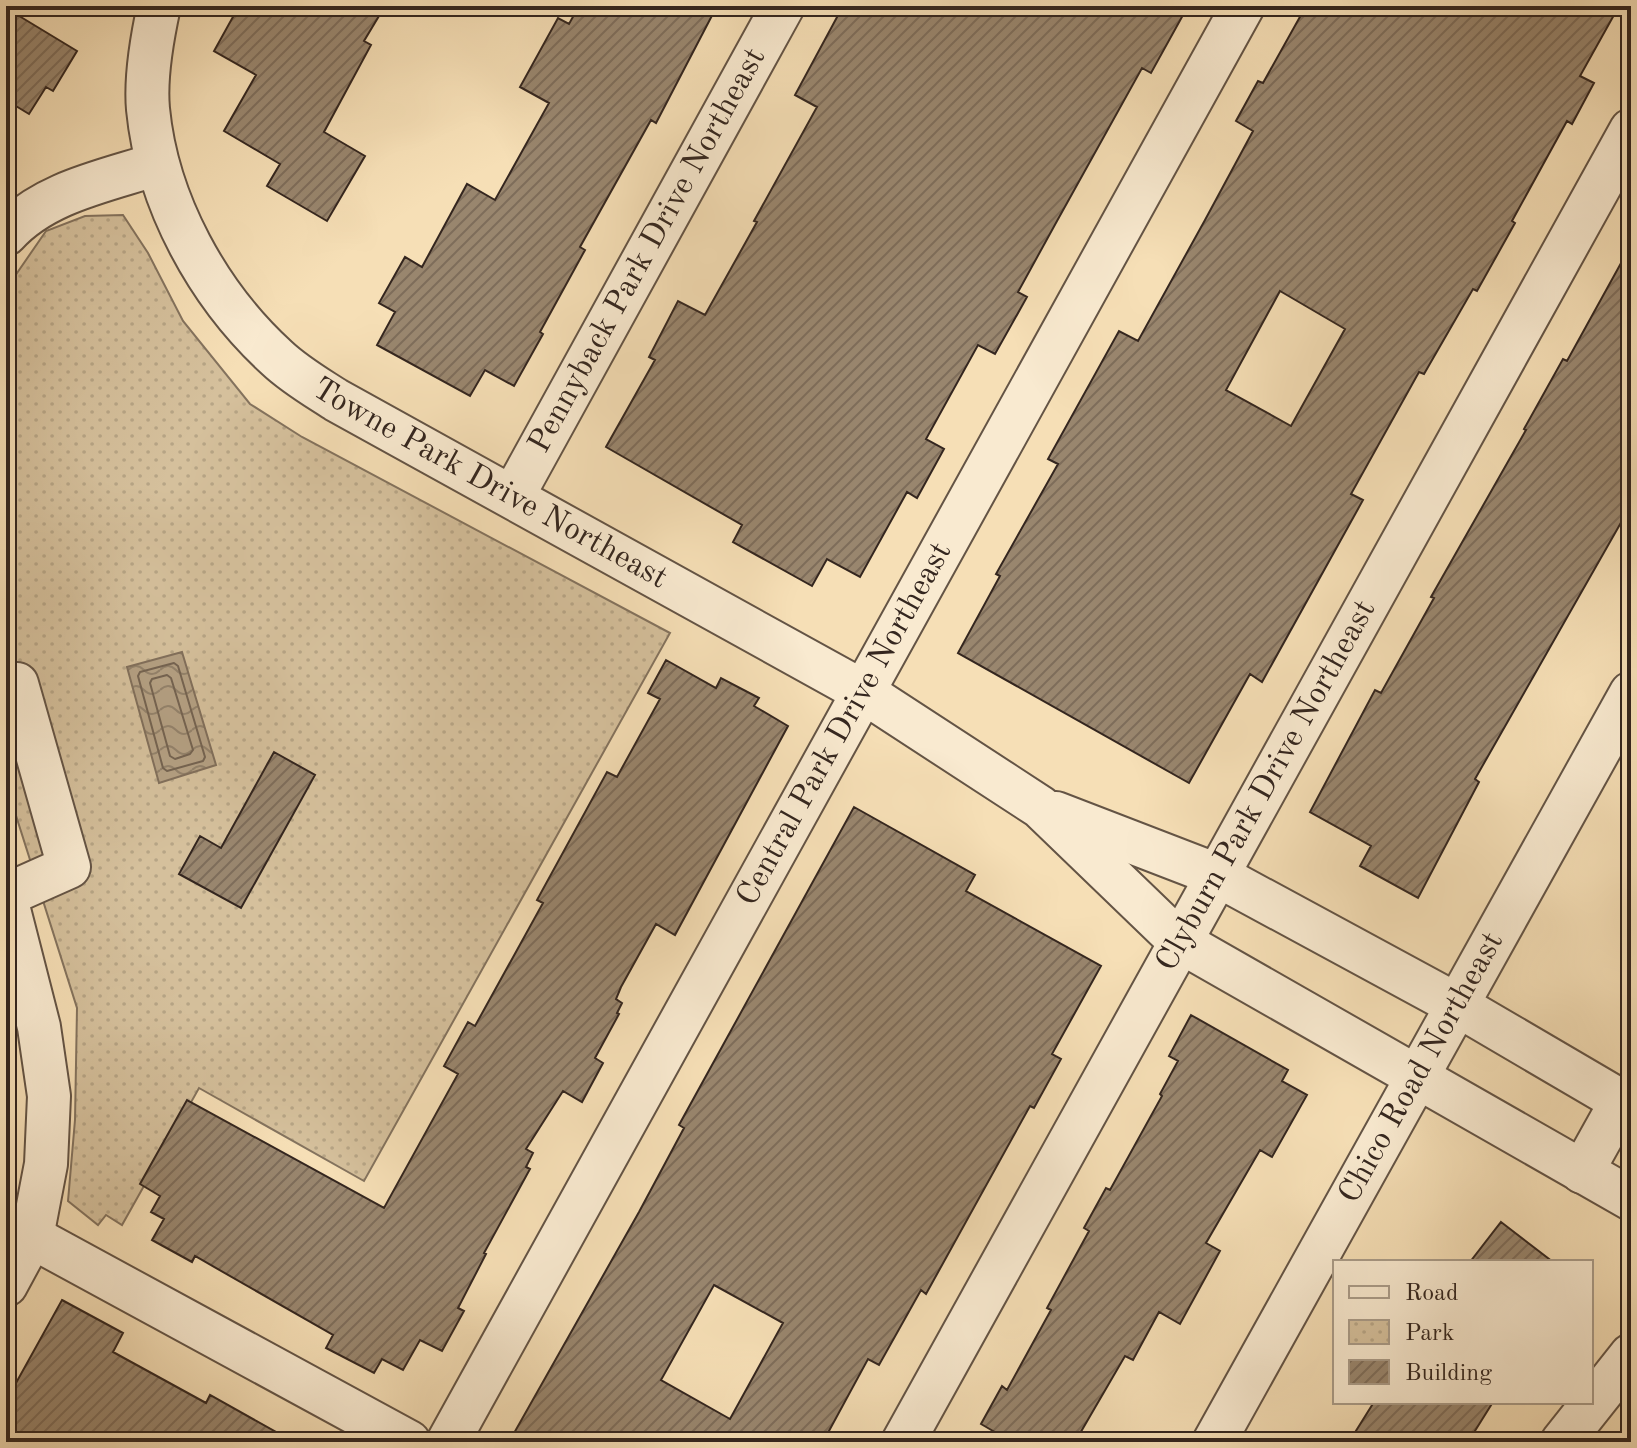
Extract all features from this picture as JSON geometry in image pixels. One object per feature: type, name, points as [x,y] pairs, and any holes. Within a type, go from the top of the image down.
[{"type":"street","name":"Towne Park Drive Northeast","points":[[159,6],[147,106],[157,164],[194,251],[228,308],[279,360],[336,400],[862,691],[1040,807],[1179,941],[1631,1199]]},
{"type":"street","name":"Pennyback Park Drive Northeast","points":[[513,496],[783,6]]},
{"type":"street","name":"Central Park Drive Northeast","points":[[448,1442],[1243,6]]},
{"type":"street","name":"Clyburn Park Drive Northeast","points":[[903,1442],[1631,130]]},
{"type":"street","points":[[6,234],[21,218],[54,198],[157,164]]},
{"type":"street","points":[[6,685],[17,684],[69,867],[6,896],[39,1027],[49,1096],[46,1164],[32,1237],[6,1285]]},
{"type":"street","name":"Chico Road Northeast","points":[[1214,1442],[1631,693]]},
{"type":"street","name":"Towne Park Drive Northeast","points":[[1040,807],[1217,875],[1457,1005],[1626,1104]]},
{"type":"street","points":[[1582,1172],[1626,1104]]},
{"type":"street","points":[[32,1237],[409,1442]]},
{"type":"street","points":[[1593,1403],[1631,1355]]},
{"type":"street","points":[[1562,1442],[1592,1404]]},
{"type":"green space","points":[[123,215],[148,253],[183,321],[250,404],[302,437],[670,633],[364,1181],[199,1088],[122,1225],[106,1215],[98,1225],[68,1201],[75,1120],[77,1008],[6,784],[6,289],[46,231],[85,216]]},
{"type":"water","points":[[182,652],[216,765],[159,783],[127,667]]},
{"type":"building","points":[[239,6],[385,6],[364,41],[371,45],[324,132],[365,156],[327,221],[267,186],[280,164],[224,131],[256,75],[214,51]]},
{"type":"building","points":[[579,6],[717,6],[656,123],[651,120],[580,247],[585,250],[514,386],[485,370],[470,396],[377,345],[395,312],[379,303],[405,257],[422,267],[467,184],[495,200],[549,103],[520,87],[558,18],[569,24]]},
{"type":"building","points":[[843,6],[1188,6],[1151,73],[1142,68],[1057,221],[1018,292],[1027,297],[995,354],[978,345],[926,439],[944,449],[917,498],[907,492],[860,577],[827,559],[812,586],[733,542],[742,525],[606,447],[655,360],[649,357],[678,301],[705,315],[757,222],[754,221],[817,107],[795,95]]},
{"type":"building","points":[[1306,6],[1619,6],[1580,76],[1594,83],[1572,124],[1567,121],[1477,291],[1473,289],[1424,374],[1419,372],[1351,494],[1363,500],[1262,682],[1250,674],[1189,783],[958,653],[1000,576],[996,574],[1058,464],[1048,459],[1119,331],[1138,341],[1253,131],[1236,121],[1258,81],[1263,83]],"holes":[[[1280,291],[1345,329],[1291,426],[1226,390]]]},
{"type":"building","points":[[6,8],[77,51],[53,91],[46,87],[29,114],[6,100]]},
{"type":"building","points":[[1631,245],[1631,505],[1475,779],[1479,782],[1418,898],[1360,866],[1371,846],[1310,812],[1375,690],[1381,693],[1563,359],[1567,361]]},
{"type":"building","points":[[666,660],[716,688],[721,678],[759,698],[754,706],[788,726],[675,935],[656,924],[621,987],[616,999],[622,1003],[619,1014],[595,1058],[603,1063],[582,1102],[563,1091],[526,1149],[533,1153],[526,1167],[530,1169],[484,1253],[458,1308],[464,1311],[442,1351],[420,1340],[403,1370],[382,1359],[374,1373],[326,1348],[333,1335],[195,1256],[192,1262],[152,1240],[164,1219],[151,1212],[160,1196],[140,1184],[187,1100],[384,1208],[458,1074],[444,1066],[468,1022],[475,1026],[543,903],[537,900],[607,772],[617,777],[660,699],[648,693]]},
{"type":"building","points":[[274,752],[315,775],[241,908],[179,874],[200,836],[221,848]]},
{"type":"building","points":[[854,807],[975,875],[966,891],[1101,966],[1052,1054],[1061,1059],[1034,1108],[1030,1106],[926,1294],[921,1290],[879,1365],[868,1359],[823,1442],[509,1442],[639,1212],[684,1128],[679,1125]],"holes":[[[714,1285],[783,1323],[730,1419],[661,1380]]]},
{"type":"building","points":[[1191,1015],[1288,1070],[1282,1081],[1307,1095],[1272,1157],[1260,1150],[1206,1243],[1220,1251],[1180,1324],[1159,1312],[1133,1360],[1125,1356],[1075,1442],[1012,1442],[981,1424],[1002,1386],[1007,1390],[1051,1310],[1047,1308],[1089,1231],[1084,1228],[1106,1188],[1110,1190],[1162,1096],[1160,1094],[1178,1061],[1169,1056]]},
{"type":"building","points":[[1501,1222],[1550,1260],[1472,1260]]},
{"type":"building","points":[[62,1300],[123,1333],[113,1352],[206,1403],[210,1395],[294,1442],[29,1442],[6,1429],[6,1401]]},
{"type":"building","points":[[1373,1404],[1492,1404],[1468,1442],[1349,1442]]}]
